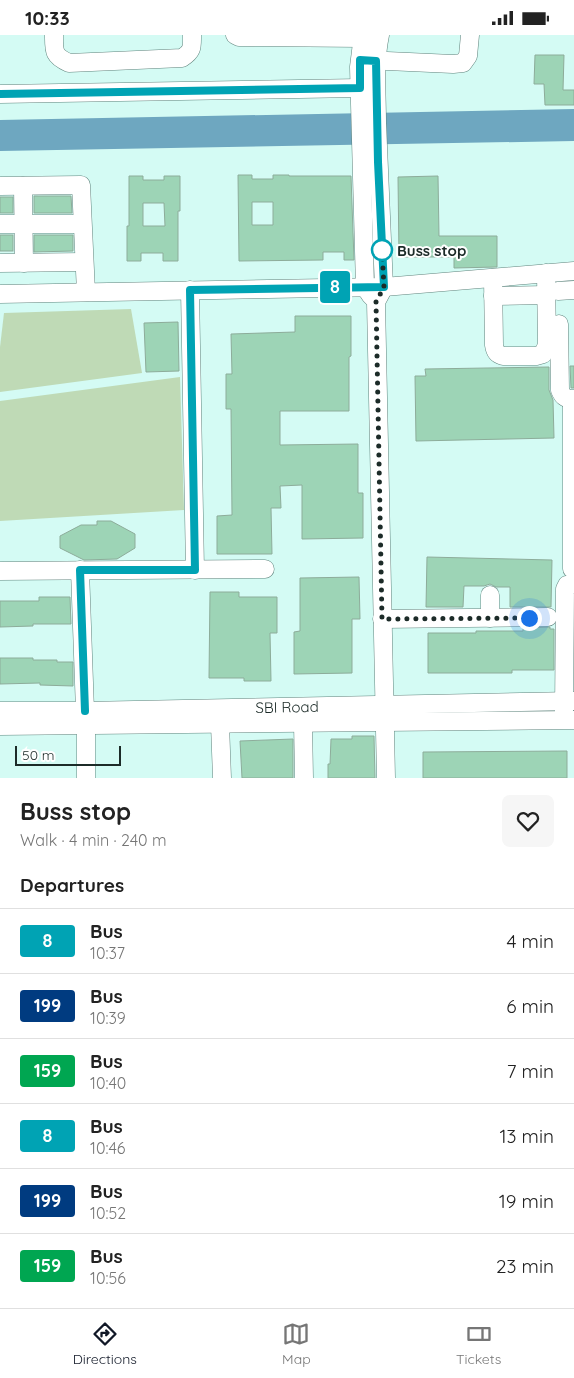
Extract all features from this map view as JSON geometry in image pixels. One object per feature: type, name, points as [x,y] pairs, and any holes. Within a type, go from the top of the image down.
[{"type":"street","points":[[54,35],[54,50],[58,59],[69,63],[182,58],[188,54],[192,47],[192,35]]},
{"type":"street","points":[[235,35],[239,37],[362,37],[368,60],[365,95],[380,295],[382,619],[386,778]]},
{"type":"street","points":[[368,60],[380,35]]},
{"type":"street","points":[[368,60],[463,63],[468,56],[470,35]]},
{"type":"street","points":[[0,94],[365,95]]},
{"type":"street","points":[[365,287],[370,162]]},
{"type":"street","points":[[0,186],[81,185],[86,292]]},
{"type":"street","points":[[23,186],[22,225],[24,263]]},
{"type":"street","points":[[0,224],[82,225]]},
{"type":"street","points":[[0,263],[84,262]]},
{"type":"street","points":[[0,294],[365,287],[380,295],[493,278],[559,272],[560,390],[566,398],[574,399]]},
{"type":"street","points":[[493,278],[494,345],[495,351],[503,357],[543,354],[560,292]]},
{"type":"street","points":[[190,290],[195,570]]},
{"type":"street","points":[[493,296],[560,292]]},
{"type":"street","points":[[574,405],[572,406],[572,569],[574,569]]},
{"type":"street","points":[[0,571],[265,569]]},
{"type":"street","points":[[80,570],[86,778]]},
{"type":"street","points":[[569,720],[569,636],[565,589],[567,585],[574,584]]},
{"type":"street","points":[[490,595],[490,618]]},
{"type":"street","points":[[382,619],[548,617]]},
{"type":"street","name":"SBI Road","points":[[0,726],[85,718],[385,705],[569,701]]},
{"type":"street","name":"SBI Road","points":[[0,711],[85,718],[220,724],[569,720]]},
{"type":"street","points":[[303,723],[304,778]]},
{"type":"street","points":[[220,724],[222,778]]},
{"type":"green space","points":[[131,309],[142,373],[0,392],[0,347],[4,313]]},
{"type":"green space","points":[[180,377],[184,510],[0,521],[0,401]]},
{"type":"water","points":[[574,109],[574,141],[0,151],[0,120]]},
{"type":"building","points":[[535,55],[564,55],[563,90],[574,90],[574,105],[545,105],[544,84],[534,84]]},
{"type":"building","points":[[238,175],[252,175],[252,179],[273,179],[273,175],[351,176],[354,260],[344,260],[344,252],[323,252],[323,260],[239,261]],"holes":[[[252,202],[273,202],[273,225],[252,225]]]},
{"type":"building","points":[[129,176],[143,176],[143,180],[164,180],[164,176],[180,176],[178,261],[163,261],[163,253],[141,253],[141,261],[127,261],[127,226],[129,226]],"holes":[[[143,203],[164,203],[165,226],[143,226]]]},
{"type":"building","points":[[438,176],[439,236],[497,236],[497,267],[454,268],[454,257],[399,257],[398,177]]},
{"type":"building","points":[[34,196],[71,196],[72,213],[34,213]]},
{"type":"building","points":[[0,197],[13,197],[13,213],[0,213]]},
{"type":"building","points":[[0,235],[13,235],[13,251],[0,251]]},
{"type":"building","points":[[34,235],[73,235],[73,251],[34,252]]},
{"type":"building","points":[[295,316],[351,316],[349,411],[280,411],[280,445],[358,444],[358,493],[363,493],[363,538],[302,539],[302,485],[280,486],[281,508],[271,508],[272,554],[217,554],[217,516],[232,515],[231,409],[226,409],[226,374],[232,374],[231,334],[295,332]]},
{"type":"building","points":[[178,322],[179,371],[146,372],[144,323]]},
{"type":"building","points":[[570,366],[574,366],[574,388],[571,388]]},
{"type":"building","points":[[549,367],[549,390],[553,400],[554,438],[416,441],[415,376],[426,376],[425,369]]},
{"type":"building","points":[[97,521],[111,521],[135,534],[135,548],[117,559],[84,560],[60,548],[60,536],[81,525],[97,525]]},
{"type":"building","points":[[427,557],[552,560],[551,607],[510,607],[510,587],[496,587],[490,584],[484,586],[464,586],[463,607],[426,607]]},
{"type":"building","points":[[359,577],[360,619],[352,619],[352,673],[294,674],[294,632],[300,631],[300,578]]},
{"type":"building","points":[[210,592],[239,592],[239,597],[277,597],[277,633],[270,633],[271,681],[244,681],[244,678],[209,678]]},
{"type":"building","points":[[39,597],[70,597],[71,624],[33,624],[33,626],[0,627],[0,601],[39,601]]},
{"type":"building","points":[[550,627],[550,629],[554,629],[554,670],[512,670],[512,673],[428,673],[428,633],[523,631],[523,628]]},
{"type":"building","points":[[0,658],[33,658],[33,660],[73,662],[73,686],[40,685],[40,683],[0,684]]},
{"type":"building","points":[[352,736],[374,736],[375,778],[328,778],[331,739],[352,739]]},
{"type":"building","points":[[293,739],[293,778],[242,778],[240,741]]},
{"type":"building","points":[[567,751],[567,778],[423,778],[423,752]]},
{"type":"bus line","name":"8","points":[[0,94],[360,88],[360,60],[376,61],[378,162],[384,287],[190,290],[195,570],[80,570],[85,711]]},
{"type":"place","name":"Buss stop","points":[[382,250]]},
{"type":"route","points":[[382,250],[384,287],[376,302],[382,619],[529,618]]}]
